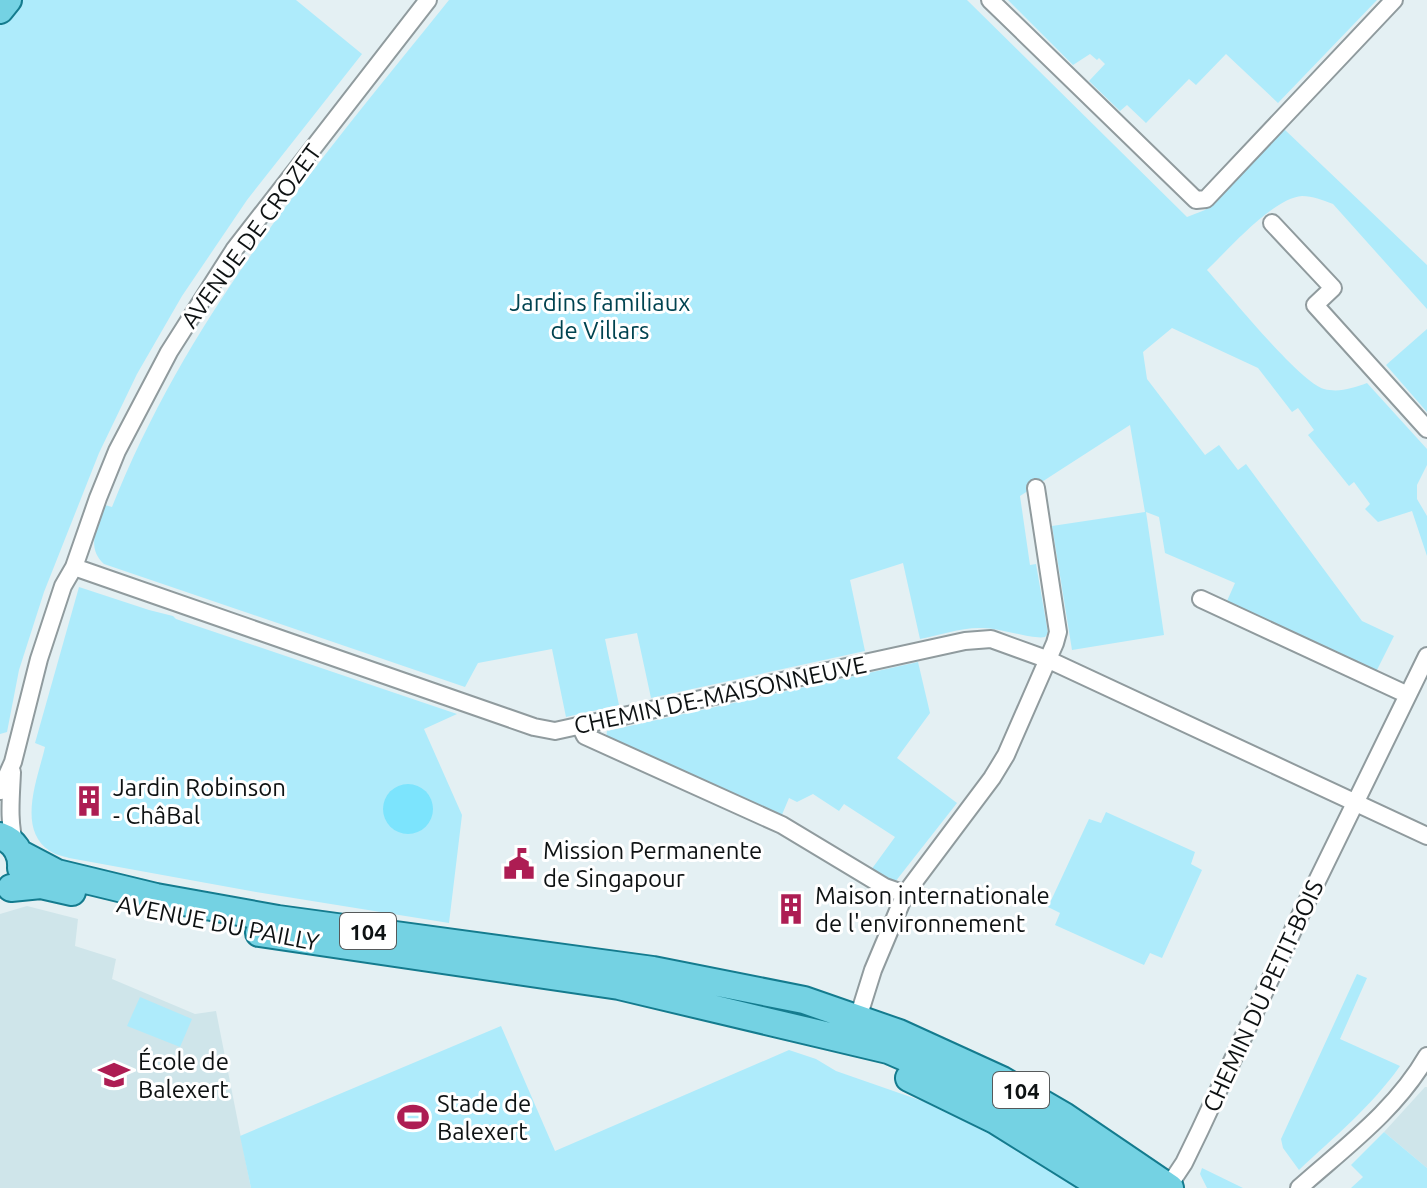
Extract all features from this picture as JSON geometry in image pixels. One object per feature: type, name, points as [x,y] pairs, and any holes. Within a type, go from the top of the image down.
[{"type":"main road","points":[[0,10],[8,0]]},
{"type":"main road","points":[[5,891],[20,872],[11,845]]},
{"type":"main road","name":"AVENUE DU PAILLY","points":[[11,845],[57,873],[168,899],[278,919],[487,946],[779,993],[858,1018],[951,1056],[1036,1098],[1169,1187]]},
{"type":"main road","name":"AVENUE DU PAILLY","points":[[5,891],[41,885],[187,921],[649,992],[888,1050]]},
{"type":"main road","name":"AVENUE DU PAILLY","points":[[689,977],[799,1013],[888,1050]]},
{"type":"main road","name":"AVENUE DU PAILLY","points":[[710,1007],[877,1064],[935,1089],[995,1120],[1104,1188]]},
{"type":"main road","name":"104","points":[[888,1050],[961,1081],[1008,1106],[1074,1145],[1137,1188]]},
{"type":"street","name":"AVENUE DE CROZET","points":[[0,791],[13,762],[63,586],[74,567],[117,451],[169,352],[234,250],[428,0]]},
{"type":"street","points":[[990,0],[1196,200],[1206,199],[1394,0]]},
{"type":"street","points":[[1272,223],[1333,288],[1315,305],[1427,429]]},
{"type":"street","points":[[858,1018],[905,894],[992,778],[1006,755],[1049,660],[1058,632],[1036,488]]},
{"type":"street","name":"CHEMIN DE-MAISONNEUVE","points":[[74,567],[534,727],[555,731],[965,641],[991,639],[1049,660],[1427,836]]},
{"type":"street","points":[[1201,599],[1408,695]]},
{"type":"street","points":[[1356,803],[1427,656]]},
{"type":"street","points":[[580,726],[585,736],[782,825],[885,887],[905,894]]},
{"type":"street","name":"AVENUE DE CROZET","points":[[11,845],[13,762]]},
{"type":"street","name":"CHEMIN DU PETIT-BOIS","points":[[1169,1187],[1184,1163],[1356,803]]},
{"type":"street","points":[[1299,1188],[1388,1109],[1409,1085],[1427,1056]]},
{"type":"shaded area","points":[[408,784],[426,791],[433,809],[426,827],[408,834],[390,827],[383,809],[390,791]]},
{"type":"shaded area","name":"École de Balexert","points":[[27,906],[78,919],[75,946],[116,959],[112,979],[195,1014],[216,1011],[251,1188],[0,1188],[0,914]]},
{"type":"shaded area","points":[[1427,1087],[1427,1168],[1384,1132]]},
{"type":"green space","points":[[19,0],[296,0],[362,54],[247,200],[182,296],[137,374],[99,453],[44,592],[19,670],[7,732],[0,734],[0,25]]},
{"type":"green space","name":"Jardins familiaux de Villars","points":[[449,0],[967,0],[1187,217],[1205,210],[1284,129],[1427,265],[1427,309],[1333,204],[1310,197],[1290,199],[1265,215],[1207,270],[1282,355],[1313,383],[1335,390],[1367,383],[1427,449],[1427,465],[1417,485],[1417,499],[1427,516],[1427,556],[1412,511],[1378,522],[1365,509],[1370,504],[1354,482],[1349,486],[1308,435],[1314,430],[1298,408],[1292,412],[1258,368],[1172,328],[1143,352],[1147,379],[1205,455],[1219,445],[1238,470],[1246,464],[1362,621],[1394,636],[1376,672],[1227,601],[1235,583],[1165,553],[1159,517],[1146,512],[1164,635],[1072,650],[1052,526],[1145,512],[1130,425],[1020,496],[1030,565],[1036,564],[1048,633],[1045,637],[975,628],[920,639],[903,563],[850,580],[865,651],[651,698],[637,633],[605,639],[619,705],[566,717],[552,649],[478,663],[465,687],[104,564],[98,557],[94,543],[105,505],[112,507],[143,436],[218,304],[306,180]]},
{"type":"green space","points":[[1008,0],[1377,0],[1278,103],[1226,54],[1196,85],[1189,79],[1146,123],[1127,105],[1120,111],[1089,81],[1105,64],[1099,58],[1097,60],[1090,54],[1073,65]]},
{"type":"green space","points":[[1427,329],[1427,412],[1386,365]]},
{"type":"green space","points":[[79,587],[173,616],[457,714],[424,729],[462,815],[449,923],[256,892],[69,858],[50,851],[34,830],[32,817],[32,802],[45,747],[35,743]]},
{"type":"green space","points":[[918,662],[930,713],[897,758],[957,803],[895,882],[888,882],[871,870],[895,837],[844,804],[839,811],[813,794],[797,802],[789,798],[781,817],[606,739],[607,731]]},
{"type":"green space","points":[[1106,812],[1195,852],[1191,864],[1202,870],[1162,958],[1150,953],[1144,965],[1055,925],[1060,913],[1048,907],[1089,819],[1101,823]]},
{"type":"green space","points":[[1357,974],[1367,978],[1340,1039],[1400,1066],[1365,1108],[1299,1170],[1283,1148],[1281,1139]]},
{"type":"green space","points":[[140,997],[192,1019],[180,1047],[127,1026]]},
{"type":"green space","name":"Stade de Balexert","points":[[501,1026],[555,1151],[789,1050],[816,1059],[836,1071],[925,1102],[1019,1148],[1080,1188],[251,1188],[240,1136]]},
{"type":"green space","points":[[1384,1132],[1427,1168],[1427,1188],[1351,1188],[1363,1177],[1351,1165]]},
{"type":"green space","points":[[1202,1168],[1243,1188],[1207,1188],[1200,1174]]},
{"type":"place","name":"Jardin Robinson - ChâBal","points":[[89,801]]},
{"type":"place","name":"Mission Permanente de Singapour","points":[[519,864]]},
{"type":"place","name":"Maison internationale de l'environnement","points":[[791,909]]},
{"type":"place","name":"École de Balexert","points":[[114,1075]]},
{"type":"place","name":"Stade de Balexert","points":[[413,1117]]}]
